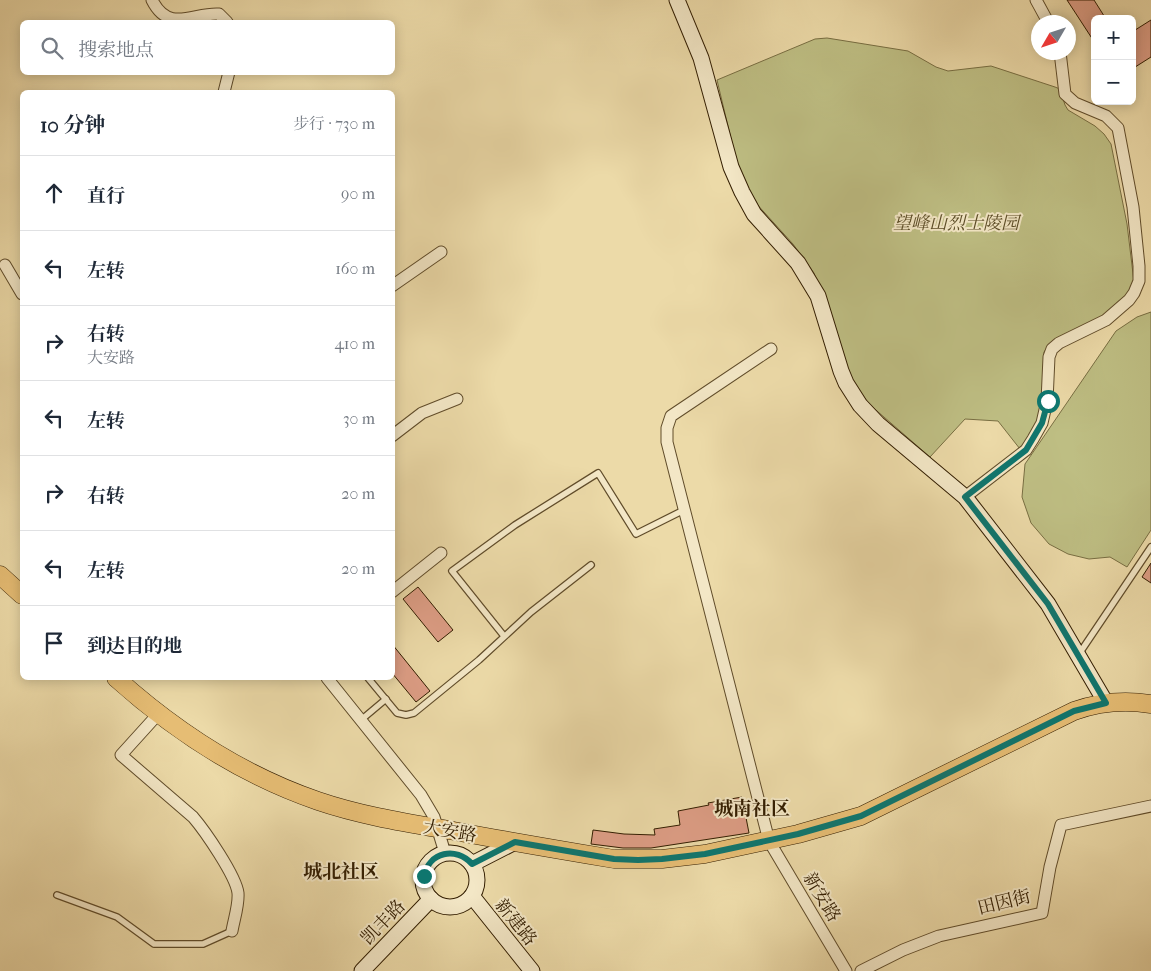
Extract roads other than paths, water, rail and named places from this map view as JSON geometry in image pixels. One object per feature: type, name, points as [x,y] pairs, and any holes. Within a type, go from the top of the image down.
[{"type":"main road","points":[[0,575],[20,593]]},
{"type":"main road","name":"大安路","points":[[118,680],[158,713],[192,737],[238,766],[293,792],[346,810],[375,817],[614,859],[638,860],[705,854],[769,841],[861,816],[1074,711],[1106,703],[1130,702],[1151,704]]},
{"type":"street","points":[[152,0],[166,16],[175,19],[193,19],[210,13],[219,14],[225,20]]},
{"type":"street","points":[[677,0],[702,58],[736,180],[754,214],[789,252],[812,284],[818,296],[841,372],[852,394],[878,424],[965,497],[1048,604],[1106,703]]},
{"type":"street","points":[[1036,0],[1044,15]]},
{"type":"street","points":[[965,497],[1026,450],[1033,439],[1042,423],[1048,401],[1049,357],[1052,349],[1059,343],[1106,320],[1129,300],[1139,281],[1133,207],[1118,128],[1106,116],[1075,104],[1065,94],[1061,60]]},
{"type":"street","points":[[224,90],[228,75]]},
{"type":"street","points":[[395,284],[441,252]]},
{"type":"street","points":[[5,265],[20,291]]},
{"type":"street","name":"新安路","points":[[771,349],[671,416],[667,428],[667,442],[769,841],[846,971]]},
{"type":"street","points":[[395,434],[422,413],[457,399]]},
{"type":"street","points":[[395,590],[441,553]]},
{"type":"street","points":[[329,680],[421,795],[438,828],[445,853]]},
{"type":"street","points":[[158,713],[121,755],[193,817],[203,828],[238,890],[238,902],[232,931]]},
{"type":"street","name":"田因街","points":[[861,971],[903,950],[939,936],[1042,913],[1052,858],[1061,824],[1151,806]]},
{"type":"street","points":[[472,864],[515,842]]},
{"type":"street","points":[[445,853],[456,853],[462,856],[472,864],[477,877],[477,884],[472,896],[462,904],[455,906],[442,905],[431,899],[425,888],[425,870],[432,860],[445,853]]},
{"type":"street","name":"新建路","points":[[472,896],[532,971]]},
{"type":"street","name":"凯丰路","points":[[362,971],[431,899]]},
{"type":"lane","points":[[504,636],[452,571],[515,525],[598,473],[636,534],[684,510]]},
{"type":"lane","points":[[1079,654],[1151,547]]},
{"type":"lane","points":[[370,680],[397,713],[406,715],[414,713],[479,660],[531,612],[591,565]]},
{"type":"lane","points":[[361,720],[386,699]]},
{"type":"lane","points":[[57,895],[116,918],[154,944],[203,944],[232,931]]},
{"type":"district","name":"城南社区","points":[[752,808]]},
{"type":"district","name":"城北社区","points":[[341,871]]},
{"type":"park label","name":"望峰山烈士陵园","points":[[956,223]]}]
